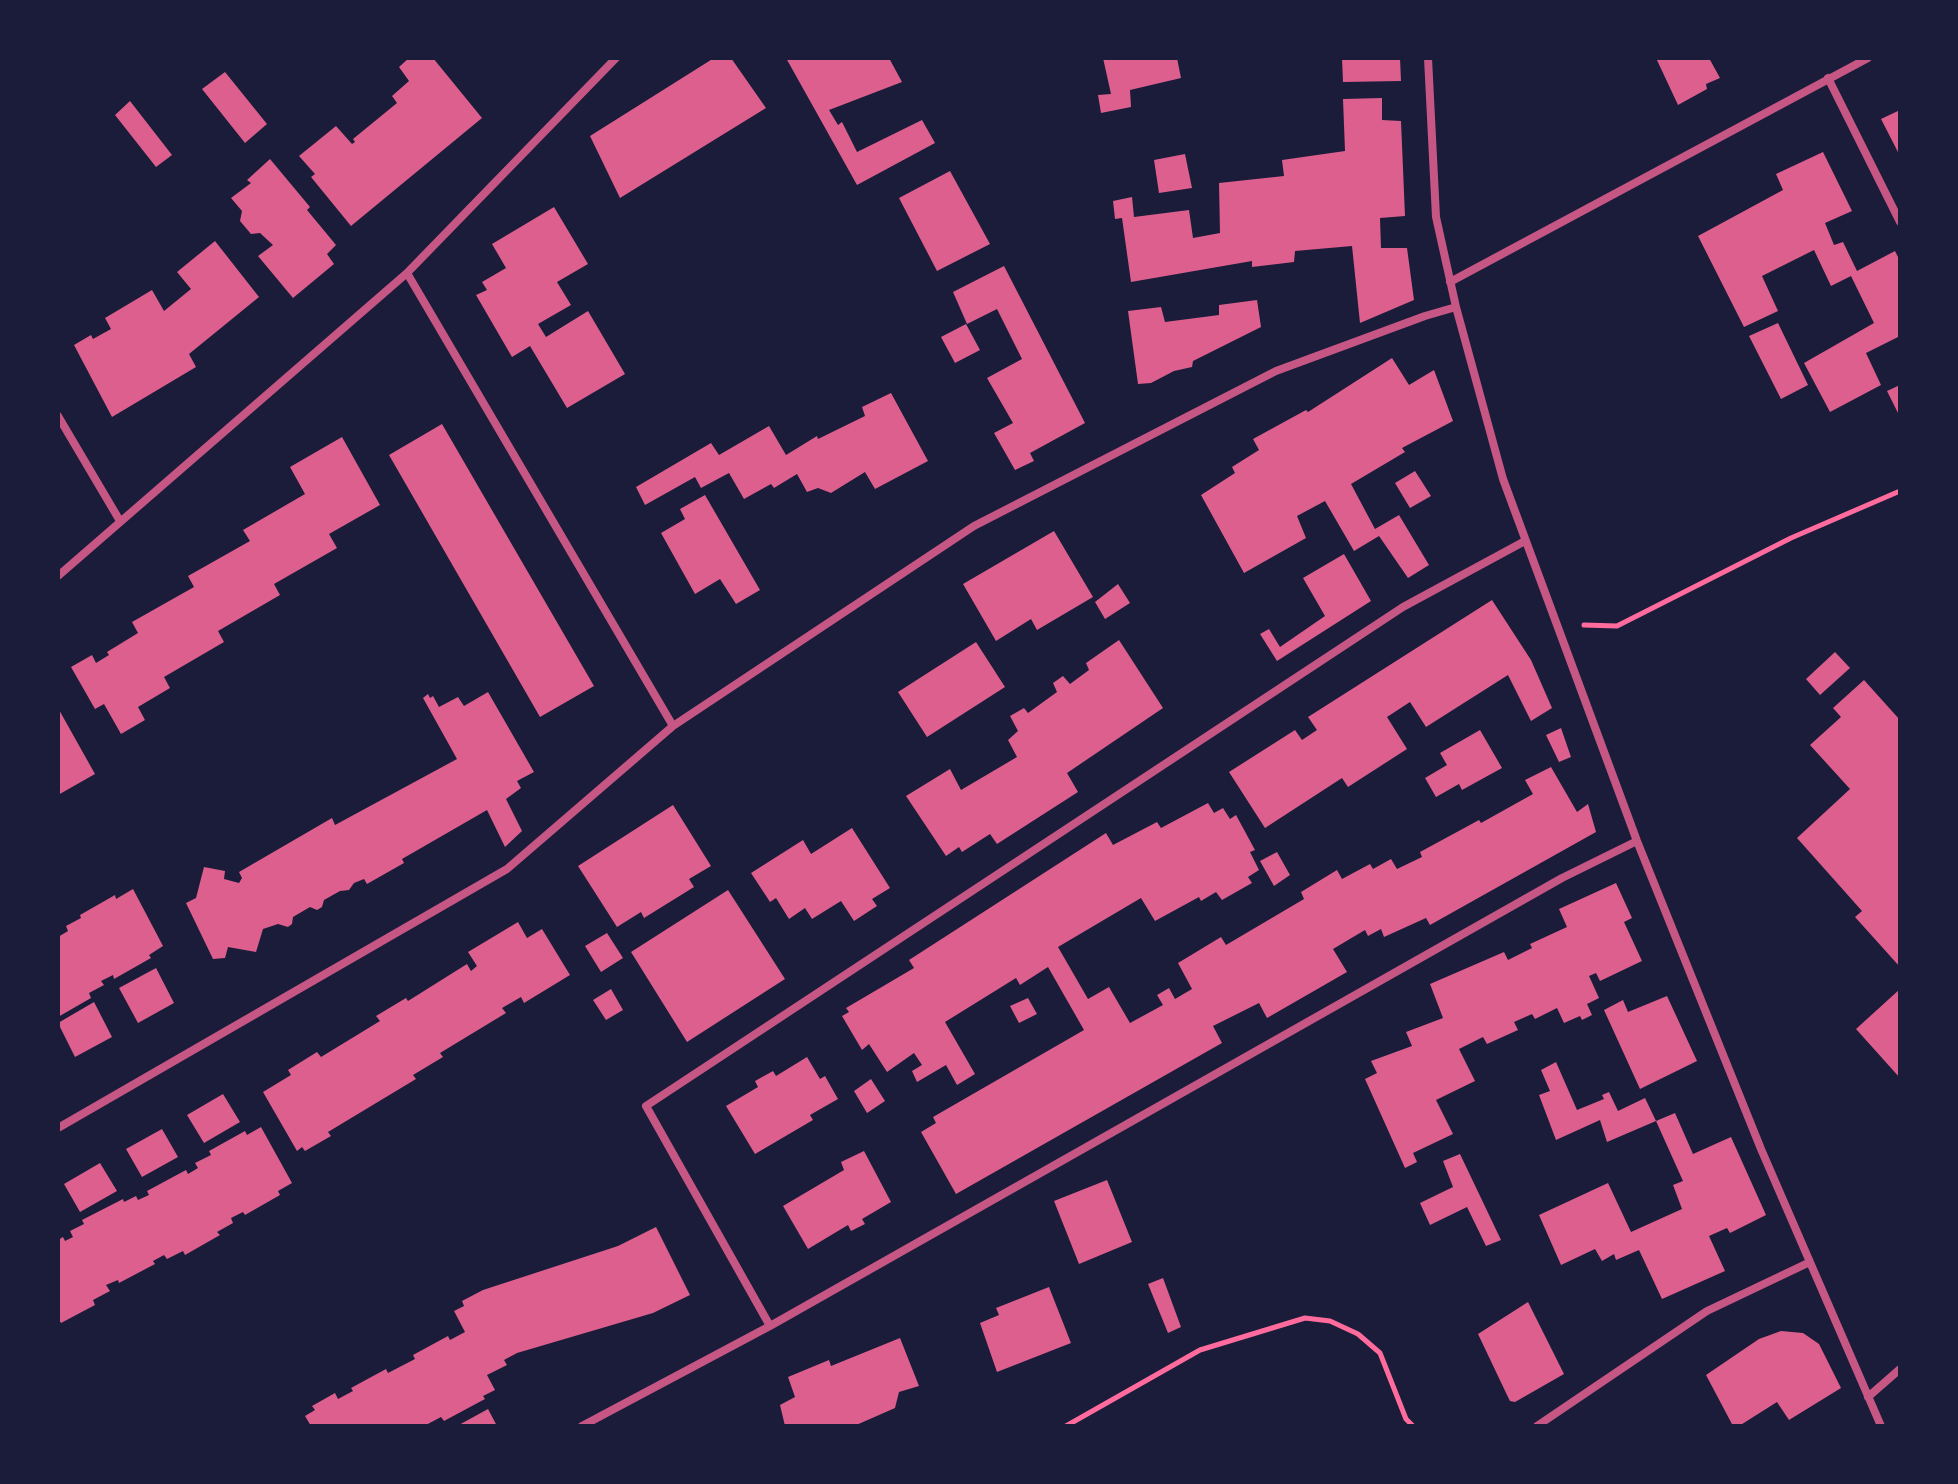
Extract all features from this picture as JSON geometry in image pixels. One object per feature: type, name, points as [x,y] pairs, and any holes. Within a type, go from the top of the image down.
[{"type":"street","points":[[58,576],[407,273],[616,58]]},
{"type":"street","points":[[1428,58],[1436,217],[1456,307],[1503,479],[1637,841],[1761,1149],[1881,1426]]},
{"type":"street","points":[[1450,282],[1868,58]]},
{"type":"street","points":[[1828,78],[1900,222]]},
{"type":"street","points":[[407,273],[673,726]]},
{"type":"street","points":[[58,1128],[507,869],[673,726],[974,526],[1276,371],[1456,307]]},
{"type":"street","points":[[58,416],[120,521]]},
{"type":"street","points":[[770,1326],[646,1106],[1403,607],[1525,541]]},
{"type":"street","points":[[582,1426],[770,1326],[1562,878],[1637,841]]},
{"type":"street","points":[[1537,1426],[1707,1311],[1810,1262]]},
{"type":"street","points":[[1868,1397],[1900,1369]]},
{"type":"path","points":[[1551,612],[1587,626],[1617,626],[1791,538],[1900,491]]},
{"type":"path","points":[[1066,1426],[1200,1350],[1305,1318],[1330,1321],[1358,1334],[1380,1353],[1406,1419],[1413,1426]]},
{"type":"building","points":[[409,58],[433,58],[482,118],[351,226],[311,177],[315,174],[299,156],[336,126],[352,144],[355,142],[353,139],[397,103],[392,96],[409,81],[399,67]]},
{"type":"building","points":[[714,58],[731,58],[766,108],[620,198],[590,136]]},
{"type":"building","points":[[786,58],[889,58],[902,82],[829,110],[838,125],[842,122],[857,152],[922,120],[935,143],[857,185]]},
{"type":"building","points":[[1103,58],[1177,58],[1181,78],[1130,90],[1131,107],[1101,113],[1098,95],[1111,94]]},
{"type":"building","points":[[1342,58],[1400,58],[1401,81],[1343,82]]},
{"type":"building","points":[[1656,58],[1709,58],[1720,78],[1706,84],[1707,89],[1678,105]]},
{"type":"building","points":[[225,72],[267,124],[245,143],[202,89]]},
{"type":"building","points":[[1382,98],[1382,120],[1401,121],[1405,216],[1380,218],[1381,248],[1407,248],[1414,300],[1360,323],[1352,246],[1295,251],[1294,262],[1252,267],[1252,261],[1131,282],[1122,218],[1115,219],[1113,201],[1132,197],[1134,217],[1189,210],[1193,238],[1220,233],[1219,183],[1284,176],[1282,160],[1345,151],[1343,99]]},
{"type":"building","points":[[130,101],[172,155],[156,167],[115,115]]},
{"type":"building","points":[[1900,110],[1900,156],[1881,119]]},
{"type":"building","points":[[1823,152],[1852,211],[1825,223],[1834,245],[1843,242],[1857,271],[1895,251],[1900,261],[1900,336],[1866,353],[1881,385],[1830,412],[1804,363],[1874,323],[1851,276],[1831,286],[1814,250],[1762,276],[1778,311],[1744,327],[1698,236],[1783,190],[1776,174]]},
{"type":"building","points":[[1185,154],[1192,188],[1159,193],[1154,160]]},
{"type":"building","points":[[270,159],[310,207],[307,210],[336,245],[327,254],[334,264],[293,298],[258,256],[273,245],[260,233],[251,234],[240,221],[242,211],[231,198],[251,183],[247,180]]},
{"type":"building","points":[[950,171],[990,244],[937,271],[899,198]]},
{"type":"building","points":[[554,207],[588,264],[557,282],[571,305],[538,324],[546,337],[588,311],[625,374],[567,408],[530,346],[512,357],[476,295],[487,290],[482,282],[506,268],[492,244]]},
{"type":"building","points":[[215,241],[259,297],[189,354],[196,367],[112,417],[74,345],[91,335],[93,339],[111,329],[105,318],[152,290],[164,311],[191,289],[177,272]]},
{"type":"building","points":[[1004,266],[1085,423],[1030,453],[1034,461],[1015,470],[994,433],[1013,423],[987,378],[1022,359],[997,309],[967,324],[953,292]]},
{"type":"building","points":[[1257,300],[1261,327],[1193,361],[1192,367],[1174,371],[1151,383],[1138,384],[1128,311],[1161,307],[1165,322],[1219,315],[1219,305]]},
{"type":"building","points":[[1778,323],[1808,385],[1781,399],[1749,336]]},
{"type":"building","points":[[966,324],[980,350],[955,363],[941,337]]},
{"type":"building","points":[[1392,358],[1409,385],[1434,370],[1453,421],[1402,448],[1405,452],[1351,484],[1375,529],[1399,515],[1429,565],[1408,578],[1379,536],[1354,551],[1325,501],[1297,516],[1306,538],[1244,573],[1201,495],[1235,473],[1232,467],[1259,450],[1253,439],[1306,410],[1308,412]]},
{"type":"building","points":[[1900,385],[1900,417],[1887,391]]},
{"type":"building","points":[[891,393],[928,461],[875,489],[865,472],[831,493],[818,488],[807,492],[797,474],[774,488],[771,484],[744,499],[729,473],[701,488],[695,477],[645,505],[636,487],[711,443],[719,455],[769,426],[786,455],[817,436],[818,439],[865,416],[862,407]]},
{"type":"building","points":[[442,424],[594,686],[540,717],[389,455]]},
{"type":"building","points":[[342,437],[380,505],[329,534],[337,548],[274,584],[280,595],[218,631],[224,642],[164,677],[170,688],[138,707],[145,720],[121,734],[104,704],[95,709],[71,667],[92,655],[96,663],[109,655],[107,652],[138,633],[132,622],[194,587],[188,576],[250,541],[243,530],[305,494],[290,467]]},
{"type":"building","points":[[1415,471],[1431,496],[1410,508],[1395,483]]},
{"type":"building","points":[[705,495],[760,590],[736,604],[720,579],[695,594],[661,533],[685,519],[680,509]]},
{"type":"building","points":[[1054,531],[1093,597],[1037,630],[1031,619],[996,641],[963,584]]},
{"type":"building","points":[[1344,554],[1371,601],[1277,661],[1260,634],[1269,629],[1280,647],[1325,616],[1303,578]]},
{"type":"building","points":[[1118,584],[1130,603],[1105,619],[1095,602]]},
{"type":"building","points":[[1492,600],[1531,660],[1552,708],[1531,721],[1508,675],[1426,727],[1410,702],[1387,717],[1407,749],[1348,787],[1342,778],[1265,828],[1229,772],[1295,730],[1302,740],[1317,730],[1308,717]]},
{"type":"building","points":[[1119,640],[1163,708],[1067,773],[1078,792],[997,844],[990,834],[962,852],[959,847],[946,856],[906,796],[950,769],[961,790],[1017,757],[1008,740],[1018,731],[1010,716],[1024,708],[1028,713],[1057,692],[1053,683],[1063,676],[1070,684],[1089,670],[1086,663]]},
{"type":"building","points":[[976,642],[1005,687],[927,737],[898,692]]},
{"type":"building","points":[[1835,652],[1850,668],[1820,695],[1806,679]]},
{"type":"building","points":[[1864,680],[1900,720],[1900,967],[1855,917],[1862,911],[1797,838],[1850,789],[1810,745],[1841,717],[1833,708]]},
{"type":"building","points":[[488,692],[534,772],[517,781],[521,788],[506,799],[522,831],[505,847],[487,810],[402,859],[404,863],[367,884],[364,879],[354,883],[349,890],[340,891],[324,900],[317,910],[310,907],[293,917],[288,927],[278,924],[263,929],[256,952],[228,947],[225,958],[213,959],[186,903],[196,898],[204,867],[225,871],[224,879],[239,883],[242,878],[239,872],[332,818],[335,825],[457,759],[423,698],[428,694],[430,698],[433,696],[439,707],[458,697],[464,706]]},
{"type":"building","points":[[58,708],[95,774],[58,795]]},
{"type":"building","points":[[1561,728],[1571,757],[1559,762],[1546,735]]},
{"type":"building","points":[[1480,730],[1502,768],[1462,790],[1459,784],[1436,797],[1425,778],[1447,765],[1440,753]]},
{"type":"building","points":[[1551,767],[1577,812],[1588,804],[1596,832],[1430,925],[1426,918],[1384,937],[1381,929],[1368,936],[1365,930],[1333,949],[1347,972],[1267,1018],[1259,1003],[1213,1026],[1222,1043],[956,1194],[921,1132],[936,1123],[933,1117],[1084,1030],[1048,967],[1020,985],[1016,978],[945,1022],[975,1074],[957,1085],[946,1065],[917,1082],[912,1071],[922,1065],[914,1053],[887,1072],[869,1044],[862,1050],[842,1016],[849,1012],[846,1008],[914,968],[909,960],[1106,833],[1113,845],[1157,822],[1161,828],[1208,803],[1214,813],[1223,808],[1230,819],[1236,815],[1255,850],[1250,852],[1259,870],[1248,877],[1252,883],[1222,900],[1216,892],[1201,901],[1199,897],[1155,921],[1141,898],[1058,947],[1088,999],[1109,987],[1130,1023],[1163,1005],[1157,995],[1169,988],[1175,999],[1192,989],[1178,963],[1221,937],[1226,945],[1304,899],[1301,892],[1337,870],[1342,879],[1370,864],[1373,869],[1391,859],[1397,869],[1422,857],[1420,852],[1533,794],[1525,780]]},
{"type":"building","points":[[673,805],[711,866],[689,879],[694,887],[644,918],[641,912],[617,927],[578,866]]},
{"type":"building","points":[[852,828],[890,888],[872,899],[877,906],[854,921],[841,901],[812,919],[805,908],[789,919],[776,898],[770,902],[751,873],[803,840],[811,854]]},
{"type":"building","points":[[1277,852],[1290,875],[1274,886],[1260,861]]},
{"type":"building","points":[[1616,883],[1632,918],[1624,922],[1642,961],[1600,981],[1596,973],[1589,976],[1599,998],[1587,1004],[1592,1015],[1582,1020],[1580,1016],[1564,1023],[1557,1008],[1535,1019],[1532,1014],[1514,1022],[1518,1030],[1487,1044],[1483,1037],[1459,1049],[1475,1081],[1436,1100],[1453,1134],[1413,1153],[1417,1162],[1405,1168],[1365,1079],[1377,1073],[1371,1061],[1412,1046],[1406,1032],[1443,1018],[1430,984],[1504,952],[1508,960],[1532,948],[1530,944],[1567,927],[1559,909]]},
{"type":"building","points":[[133,889],[163,946],[149,955],[151,958],[114,979],[113,975],[101,981],[104,985],[89,993],[91,998],[58,1017],[58,937],[68,931],[66,926],[81,918],[80,915],[115,895],[116,899]]},
{"type":"building","points":[[728,890],[785,979],[687,1042],[631,952]]},
{"type":"building","points":[[518,922],[527,938],[542,929],[570,975],[524,1003],[521,997],[502,1008],[506,1013],[440,1053],[443,1057],[413,1075],[416,1079],[328,1132],[331,1136],[305,1151],[302,1147],[297,1151],[263,1092],[291,1075],[288,1070],[317,1052],[321,1057],[380,1021],[376,1016],[406,998],[408,1001],[467,964],[471,971],[477,966],[468,952]]},
{"type":"building","points":[[607,933],[623,958],[601,972],[585,946]]},
{"type":"building","points":[[156,968],[174,1003],[138,1023],[119,988]]},
{"type":"building","points":[[611,989],[623,1010],[606,1020],[593,1000]]},
{"type":"building","points":[[1900,989],[1900,1078],[1856,1029]]},
{"type":"building","points":[[1667,996],[1697,1061],[1640,1089],[1604,1010],[1623,1000],[1628,1012]]},
{"type":"building","points":[[1028,998],[1037,1014],[1019,1023],[1010,1006]]},
{"type":"building","points":[[94,1002],[112,1037],[75,1057],[58,1023]]},
{"type":"building","points":[[807,1057],[820,1079],[825,1076],[838,1099],[810,1115],[813,1120],[755,1154],[726,1106],[758,1087],[755,1081],[773,1071],[776,1076]]},
{"type":"building","points":[[1556,1062],[1577,1110],[1604,1099],[1602,1095],[1609,1092],[1618,1111],[1645,1098],[1656,1121],[1607,1142],[1600,1120],[1556,1140],[1539,1095],[1550,1091],[1541,1070]]},
{"type":"building","points":[[871,1079],[885,1101],[867,1113],[854,1091]]},
{"type":"building","points":[[223,1094],[240,1122],[204,1143],[187,1115]]},
{"type":"building","points":[[1675,1113],[1693,1154],[1731,1137],[1766,1215],[1730,1233],[1727,1228],[1709,1236],[1725,1271],[1662,1299],[1639,1250],[1616,1260],[1614,1254],[1602,1261],[1595,1249],[1561,1265],[1539,1215],[1608,1183],[1631,1232],[1682,1209],[1673,1185],[1683,1181],[1656,1121]]},
{"type":"building","points":[[261,1127],[292,1183],[278,1191],[280,1195],[245,1215],[243,1212],[231,1218],[233,1223],[217,1232],[220,1235],[185,1255],[183,1251],[167,1259],[164,1255],[153,1261],[155,1264],[119,1283],[118,1280],[106,1285],[110,1291],[93,1300],[95,1305],[61,1323],[58,1318],[58,1240],[73,1237],[70,1231],[84,1224],[82,1220],[123,1199],[124,1202],[136,1196],[138,1200],[149,1195],[147,1191],[186,1170],[188,1174],[198,1168],[195,1163],[211,1155],[209,1151],[245,1131],[247,1135]]},
{"type":"building","points":[[162,1129],[178,1157],[142,1177],[126,1149]]},
{"type":"building","points":[[864,1151],[891,1202],[862,1219],[865,1224],[851,1231],[848,1225],[808,1249],[783,1206],[844,1170],[841,1162]]},
{"type":"building","points":[[1460,1154],[1501,1240],[1486,1246],[1467,1207],[1430,1225],[1420,1203],[1453,1187],[1443,1161]]},
{"type":"building","points":[[100,1163],[117,1191],[80,1212],[64,1184]]},
{"type":"building","points":[[1107,1180],[1132,1242],[1079,1264],[1054,1201]]},
{"type":"building","points":[[656,1227],[690,1295],[653,1313],[517,1353],[504,1360],[507,1365],[487,1375],[495,1390],[483,1396],[485,1399],[444,1421],[441,1417],[424,1426],[311,1426],[305,1416],[315,1410],[312,1406],[335,1393],[338,1399],[353,1391],[351,1388],[386,1369],[388,1373],[415,1359],[413,1355],[448,1336],[450,1340],[465,1332],[454,1311],[464,1306],[462,1301],[483,1290],[618,1246]]},
{"type":"building","points":[[1163,1278],[1181,1327],[1168,1333],[1148,1284]]},
{"type":"building","points":[[1049,1287],[1071,1343],[997,1372],[980,1323],[999,1315],[996,1308]]},
{"type":"building","points":[[1528,1302],[1564,1374],[1515,1402],[1510,1401],[1478,1334]]},
{"type":"building","points":[[1781,1331],[1803,1333],[1819,1344],[1841,1388],[1789,1420],[1777,1402],[1739,1426],[1733,1426],[1706,1375],[1759,1339]]},
{"type":"building","points":[[900,1338],[919,1386],[899,1392],[895,1408],[854,1426],[785,1426],[780,1405],[795,1397],[788,1377],[829,1360],[831,1366]]},
{"type":"building","points":[[488,1409],[497,1426],[457,1426]]}]
